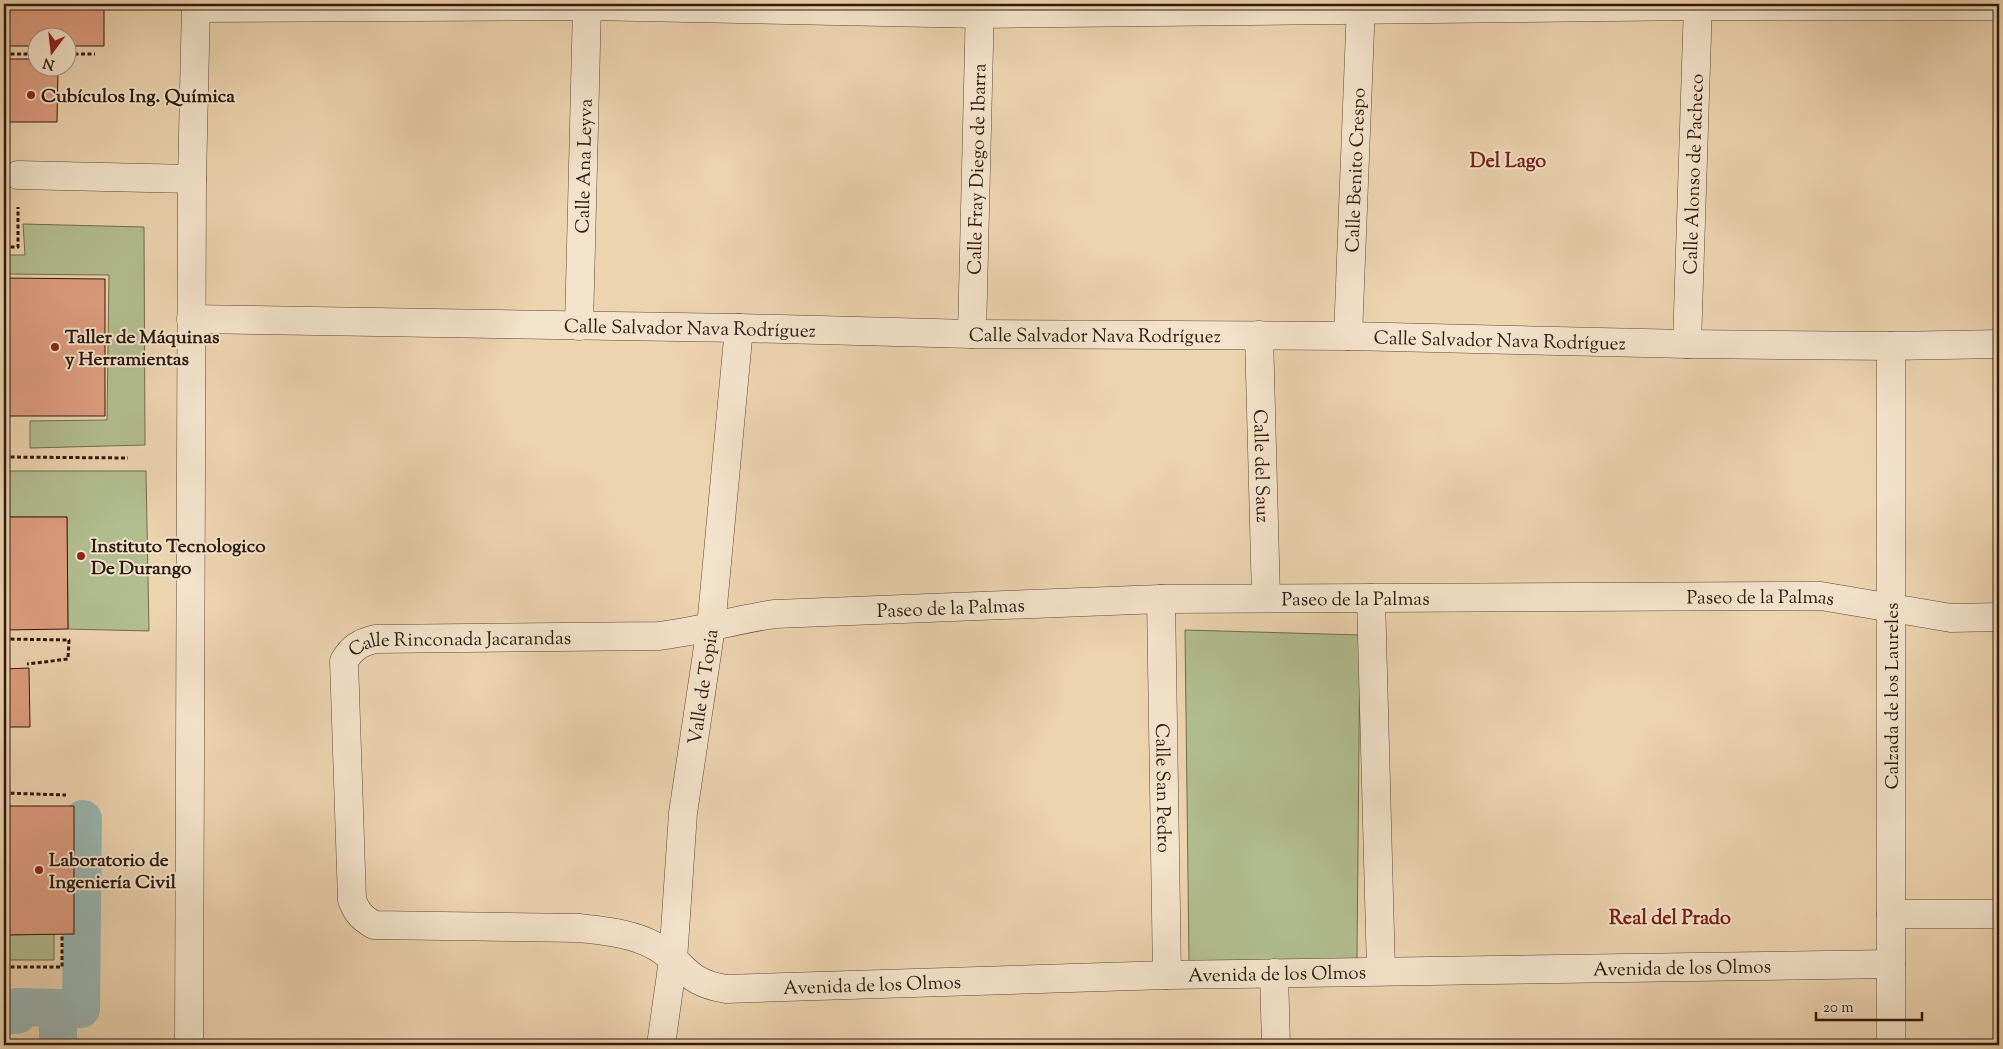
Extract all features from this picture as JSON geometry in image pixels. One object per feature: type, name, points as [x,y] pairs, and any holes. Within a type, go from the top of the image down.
[{"type":"street","name":"Calle Alonso de Pacheco","points":[[1687,344],[1698,5]]},
{"type":"street","points":[[189,1045],[191,320],[196,6],[981,9],[1999,5]]},
{"type":"street","name":"Calle Ana Leyva","points":[[579,326],[587,6]]},
{"type":"street","name":"Calle Benito Crespo","points":[[1348,336],[1361,8]]},
{"type":"street","name":"Calle Fray Diego de Ibarra","points":[[972,334],[981,9]]},
{"type":"street","points":[[18,175],[192,179]]},
{"type":"street","name":"Calle Salvador Nava Rodríguez","points":[[191,320],[739,328],[972,334],[1348,336],[1687,344],[1891,346],[1999,344]]},
{"type":"street","name":"Valle de Topia","points":[[661,1045],[673,960],[683,813],[711,627],[739,328]]},
{"type":"street","name":"Calle del Sauz","points":[[1260,335],[1266,598]]},
{"type":"street","name":"Calzada de los Laureles","points":[[1891,346],[1891,1045]]},
{"type":"street","name":"Paseo de la Palmas","points":[[711,627],[745,618],[775,614],[1161,599],[1266,598],[1820,596],[1951,618],[1999,617]]},
{"type":"street","points":[[1371,598],[1381,972]]},
{"type":"street","name":"Calle San Pedro","points":[[1161,599],[1167,975]]},
{"type":"street","name":"Calle Rinconada Jacarandas","points":[[673,960],[656,946],[631,936],[605,931],[579,928],[374,925],[363,919],[356,911],[352,900],[344,661],[352,649],[362,642],[375,639],[658,636],[711,627]]},
{"type":"street","points":[[1891,914],[1999,914]]},
{"type":"street","name":"Avenida de los Olmos","points":[[673,960],[695,980],[708,986],[726,988],[1167,975],[1891,964]]},
{"type":"street","points":[[1274,973],[1276,1045]]},
{"type":"path","points":[[4,54],[28,54]]},
{"type":"path","points":[[78,54],[96,54]]},
{"type":"path","points":[[4,247],[18,248],[18,175]]},
{"type":"path","points":[[4,457],[128,458]]},
{"type":"path","points":[[4,639],[70,640],[68,659],[27,664]]},
{"type":"path","points":[[4,793],[66,795]]},
{"type":"path","points":[[4,967],[62,967],[62,935]]},
{"type":"green space","points":[[23,224],[144,227],[145,445],[30,448],[30,421],[107,420],[109,275],[4,274],[4,255],[25,255]]},
{"type":"green space","points":[[4,471],[146,471],[149,631],[68,629],[67,517],[4,517]]},
{"type":"green space","points":[[1185,630],[1360,635],[1357,959],[1189,961]]},
{"type":"green space","points":[[54,934],[54,960],[4,960],[4,935]]},
{"type":"building","points":[[4,4],[104,4],[104,46],[78,46],[78,28],[28,28],[28,46],[4,46]]},
{"type":"building","name":"Cubículos Ing. Química","points":[[4,59],[28,59],[28,78],[58,78],[57,122],[4,122]]},
{"type":"building","name":"Taller de Máquinas y Herramientas","points":[[4,278],[105,279],[105,416],[4,416]]},
{"type":"building","points":[[4,517],[67,517],[68,629],[4,630]]},
{"type":"building","points":[[29,668],[30,727],[4,727],[4,669]]},
{"type":"building","name":"Laboratorio de Ingeniería Civil","points":[[4,806],[74,806],[74,934],[4,935]]},
{"type":"waterway","points":[[58,1008],[81,1009],[83,819]]},
{"type":"waterway","points":[[4,1015],[17,1015],[17,1007],[58,1008],[58,1045]]},
{"type":"place","name":"Cubículos Ing. Química","points":[[31,95]]},
{"type":"place","name":"Taller de Máquinas y Herramientas","points":[[55,347]]},
{"type":"place","name":"Instituto Tecnologico De Durango","points":[[81,556]]},
{"type":"place","name":"Laboratorio de Ingeniería Civil","points":[[39,870]]},
{"type":"district","name":"Del Lago","points":[[1508,160]]},
{"type":"district","name":"Real del Prado","points":[[1670,917]]}]
